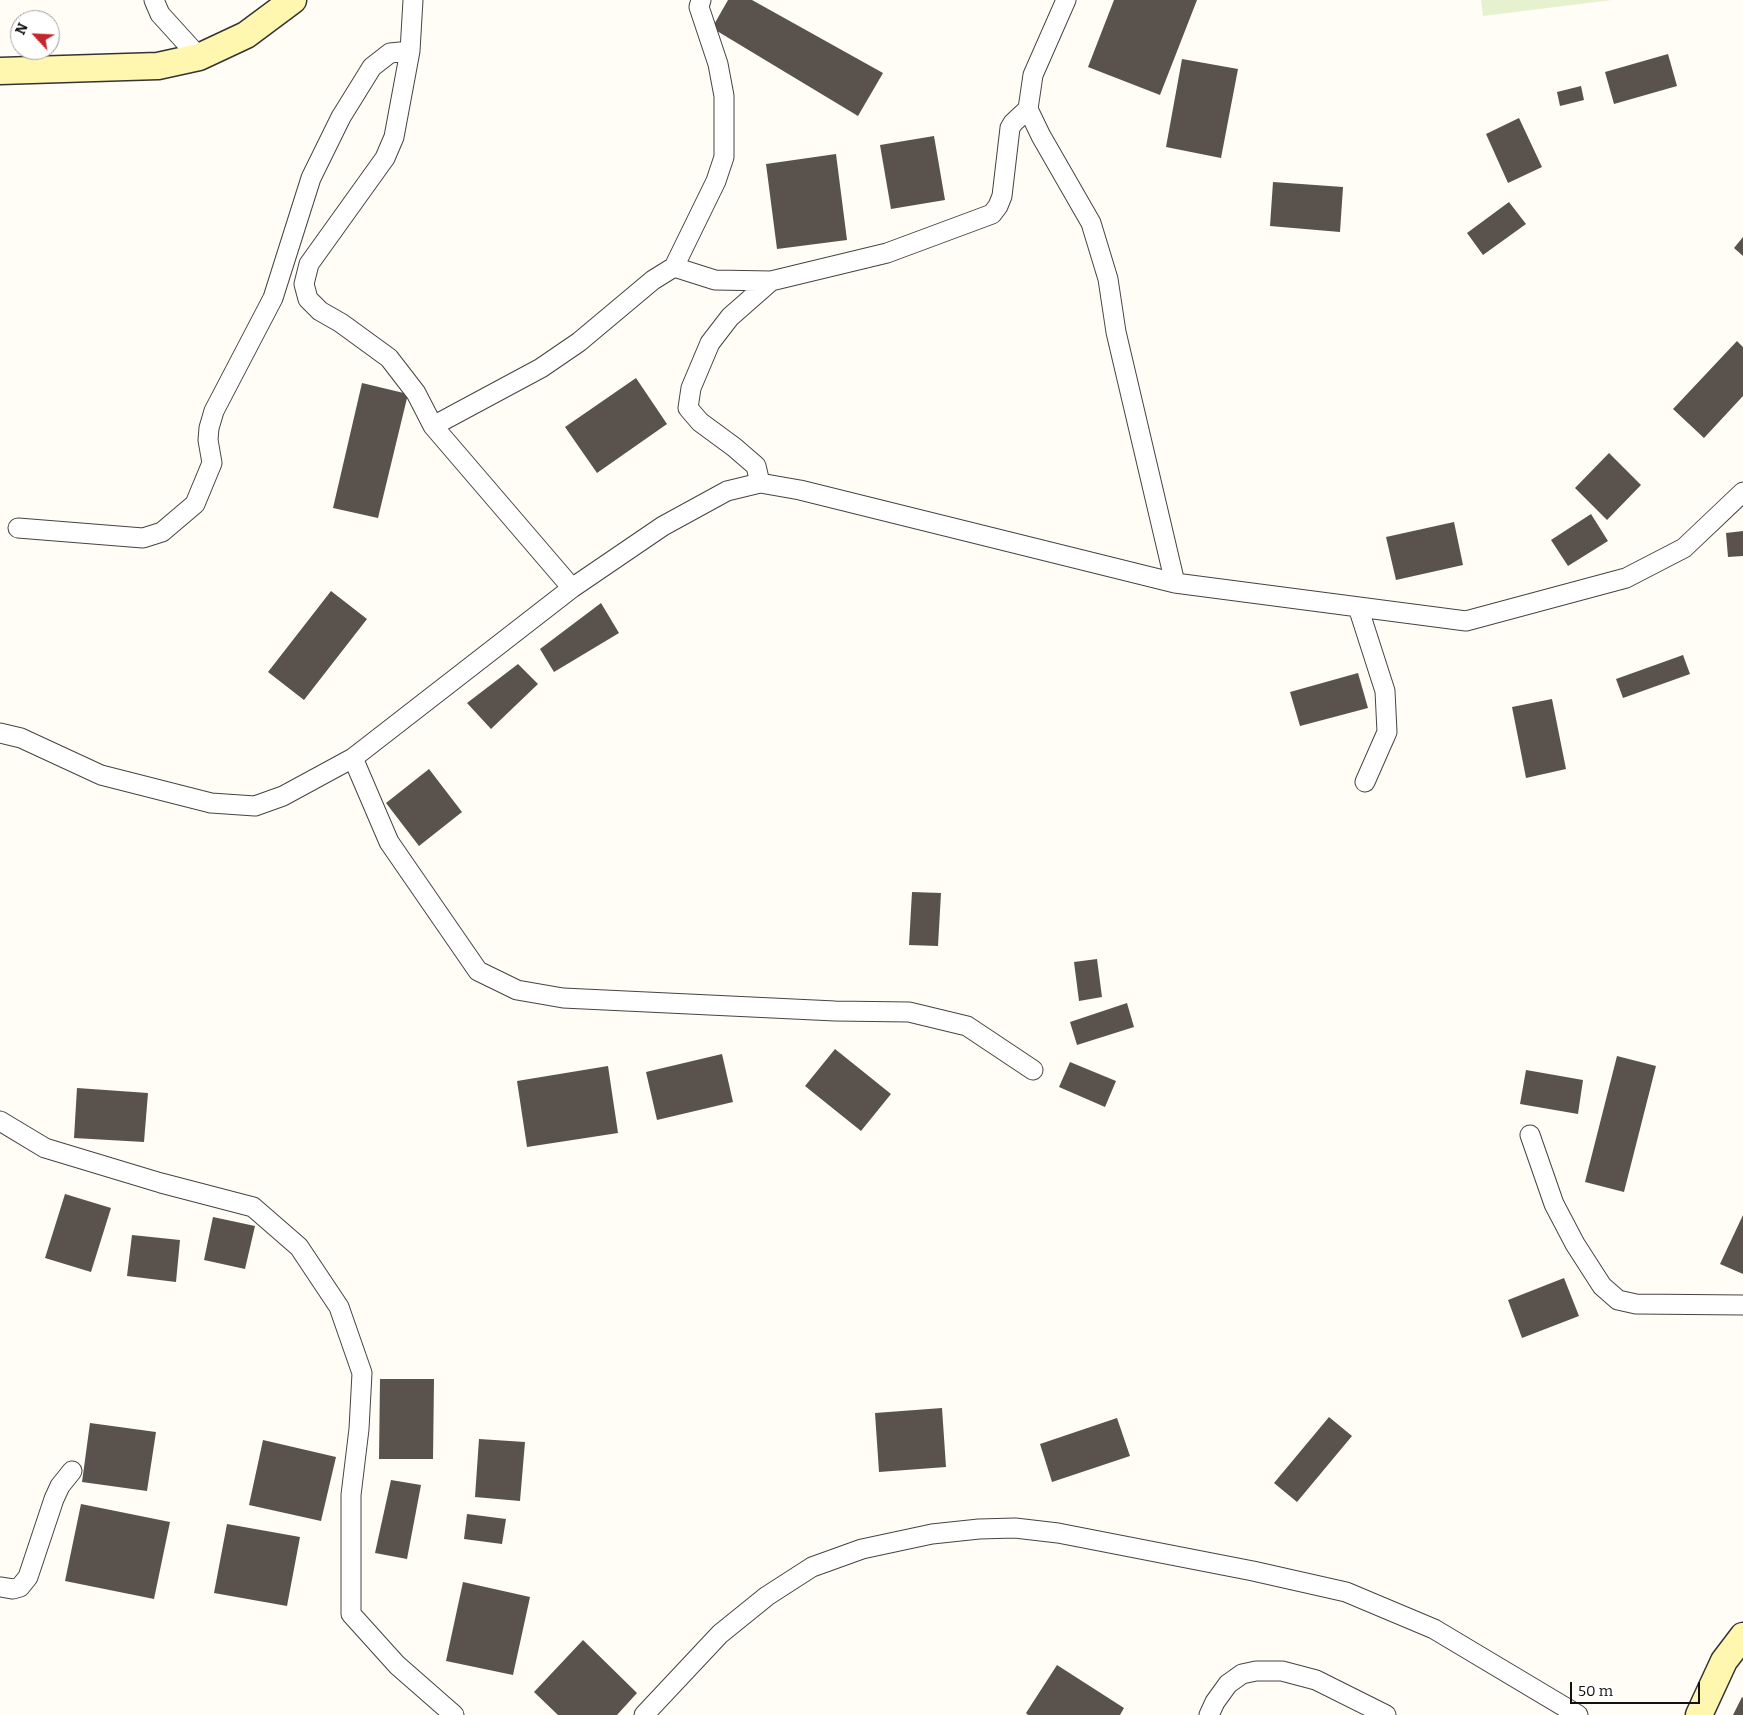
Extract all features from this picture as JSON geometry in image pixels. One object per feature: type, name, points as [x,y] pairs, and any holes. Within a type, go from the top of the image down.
[{"type":"street","points":[[154,0],[160,14],[199,57]]},
{"type":"street","points":[[0,71],[158,66],[199,57],[246,35],[293,0]]},
{"type":"street","points":[[413,0],[410,51],[394,137],[385,158],[309,264],[304,284],[308,299],[320,311],[341,323],[388,358],[416,393],[433,426],[572,588]]},
{"type":"street","points":[[433,426],[556,358],[579,342],[652,280],[674,267],[716,181],[724,157],[724,96],[718,64],[699,7],[701,0]]},
{"type":"street","points":[[1066,0],[1033,75],[1028,110],[1091,223],[1108,279],[1116,332],[1175,583]]},
{"type":"street","points":[[18,528],[143,538],[162,532],[195,504],[212,463],[208,440],[209,428],[214,412],[273,298],[311,178],[341,117],[372,67],[390,53],[410,51]]},
{"type":"street","points":[[674,267],[714,280],[771,281],[887,253],[992,214],[1002,196],[1010,128],[1028,110]]},
{"type":"street","points":[[760,483],[756,466],[700,422],[688,408],[690,388],[710,343],[730,317],[771,281]]},
{"type":"street","points":[[0,733],[21,738],[101,775],[211,803],[255,806],[283,796],[353,758],[572,588],[663,526],[727,491],[760,483],[800,490],[1175,583],[1466,621],[1626,578],[1684,548],[1743,492]]},
{"type":"street","points":[[1358,607],[1385,691],[1387,732],[1365,782]]},
{"type":"street","points":[[353,758],[389,842],[478,971],[517,990],[563,998],[836,1011],[909,1012],[967,1026],[1033,1070]]},
{"type":"street","points":[[0,1121],[44,1148],[253,1207],[299,1247],[339,1307],[362,1373],[359,1429],[351,1495],[351,1614],[397,1665],[454,1715]]},
{"type":"street","points":[[1530,1135],[1554,1204],[1575,1244],[1602,1286],[1618,1300],[1636,1304],[1743,1306]]},
{"type":"street","points":[[0,1587],[13,1589],[20,1587],[28,1577],[54,1499],[60,1486],[72,1471]]},
{"type":"street","points":[[644,1715],[720,1634],[767,1596],[812,1567],[862,1549],[932,1534],[979,1529],[1015,1528],[1077,1537],[1253,1571],[1346,1592],[1434,1629],[1571,1714]]},
{"type":"street","points":[[1699,1715],[1724,1661],[1743,1636]]},
{"type":"street","points":[[1209,1715],[1215,1702],[1228,1684],[1242,1674],[1256,1671],[1282,1671],[1316,1680],[1386,1715]]},
{"type":"green space","points":[[1481,0],[1612,0],[1483,16]]},
{"type":"building","points":[[728,0],[752,0],[883,73],[858,116],[712,28]]},
{"type":"building","points":[[1114,0],[1197,0],[1160,95],[1088,67]]},
{"type":"building","points":[[1668,54],[1677,86],[1614,104],[1605,72]]},
{"type":"building","points":[[1182,59],[1238,69],[1221,158],[1166,147]]},
{"type":"building","points":[[1581,86],[1584,100],[1560,106],[1557,92]]},
{"type":"building","points":[[1519,118],[1542,167],[1508,183],[1486,134]]},
{"type":"building","points":[[934,136],[945,200],[891,209],[880,145]]},
{"type":"building","points":[[836,154],[847,240],[777,249],[766,164]]},
{"type":"building","points":[[1273,182],[1343,187],[1340,232],[1270,226]]},
{"type":"building","points":[[1509,202],[1526,224],[1483,255],[1467,233]]},
{"type":"building","points":[[1743,237],[1743,256],[1734,248]]},
{"type":"building","points":[[1737,341],[1743,347],[1743,396],[1704,438],[1673,409]]},
{"type":"building","points":[[636,378],[667,424],[597,473],[565,427]]},
{"type":"building","points":[[362,383],[408,394],[378,518],[333,508]]},
{"type":"building","points":[[1609,453],[1641,485],[1607,520],[1575,488]]},
{"type":"building","points":[[1591,514],[1608,541],[1568,566],[1551,540]]},
{"type":"building","points":[[1454,522],[1463,565],[1396,580],[1386,537]]},
{"type":"building","points":[[1743,531],[1743,556],[1728,557],[1726,533]]},
{"type":"building","points":[[331,591],[367,619],[304,700],[268,672]]},
{"type":"building","points":[[601,603],[619,633],[554,672],[540,649]]},
{"type":"building","points":[[1683,655],[1690,674],[1623,698],[1616,679]]},
{"type":"building","points":[[518,664],[538,684],[491,729],[467,703]]},
{"type":"building","points":[[1358,673],[1368,708],[1300,726],[1290,692]]},
{"type":"building","points":[[1552,699],[1566,769],[1526,778],[1512,707]]},
{"type":"building","points":[[429,769],[462,812],[419,846],[386,803]]},
{"type":"building","points":[[912,892],[941,893],[938,946],[909,945]]},
{"type":"building","points":[[1097,959],[1102,997],[1079,1001],[1074,962]]},
{"type":"building","points":[[1127,1003],[1134,1027],[1077,1045],[1070,1022]]},
{"type":"building","points":[[835,1049],[891,1094],[861,1131],[805,1086]]},
{"type":"building","points":[[722,1054],[733,1102],[657,1120],[646,1072]]},
{"type":"building","points":[[1617,1056],[1656,1066],[1624,1192],[1585,1182]]},
{"type":"building","points":[[1070,1062],[1116,1081],[1105,1107],[1059,1087]]},
{"type":"building","points":[[608,1066],[618,1133],[527,1147],[517,1081]]},
{"type":"building","points":[[1526,1070],[1583,1080],[1578,1114],[1520,1104]]},
{"type":"building","points":[[77,1088],[148,1093],[144,1142],[74,1138]]},
{"type":"building","points":[[65,1194],[111,1208],[91,1272],[45,1258]]},
{"type":"building","points":[[1743,1215],[1743,1274],[1720,1264]]},
{"type":"building","points":[[213,1217],[255,1226],[245,1269],[204,1260]]},
{"type":"building","points":[[132,1235],[180,1240],[176,1282],[127,1276]]},
{"type":"building","points":[[1564,1278],[1579,1316],[1522,1338],[1508,1300]]},
{"type":"building","points":[[380,1379],[434,1379],[433,1459],[379,1459]]},
{"type":"building","points":[[942,1408],[946,1467],[879,1472],[875,1413]]},
{"type":"building","points":[[1329,1417],[1352,1436],[1297,1502],[1274,1483]]},
{"type":"building","points":[[1117,1418],[1130,1456],[1052,1482],[1040,1444]]},
{"type":"building","points":[[90,1423],[156,1432],[147,1491],[82,1482]]},
{"type":"building","points":[[479,1439],[525,1442],[520,1501],[475,1497]]},
{"type":"building","points":[[263,1440],[336,1457],[321,1521],[249,1505]]},
{"type":"building","points":[[391,1480],[421,1485],[407,1559],[375,1553]]},
{"type":"building","points":[[81,1504],[170,1522],[154,1599],[65,1581]]},
{"type":"building","points":[[467,1514],[506,1519],[502,1544],[464,1539]]},
{"type":"building","points":[[227,1524],[300,1537],[287,1606],[214,1593]]},
{"type":"building","points":[[463,1582],[530,1597],[513,1675],[446,1661]]},
{"type":"building","points":[[583,1640],[637,1693],[617,1715],[558,1715],[534,1692]]},
{"type":"building","points":[[1057,1665],[1124,1708],[1120,1715],[1028,1715],[1026,1713]]},
{"type":"building","points":[[1742,1697],[1743,1715],[1733,1715]]}]
